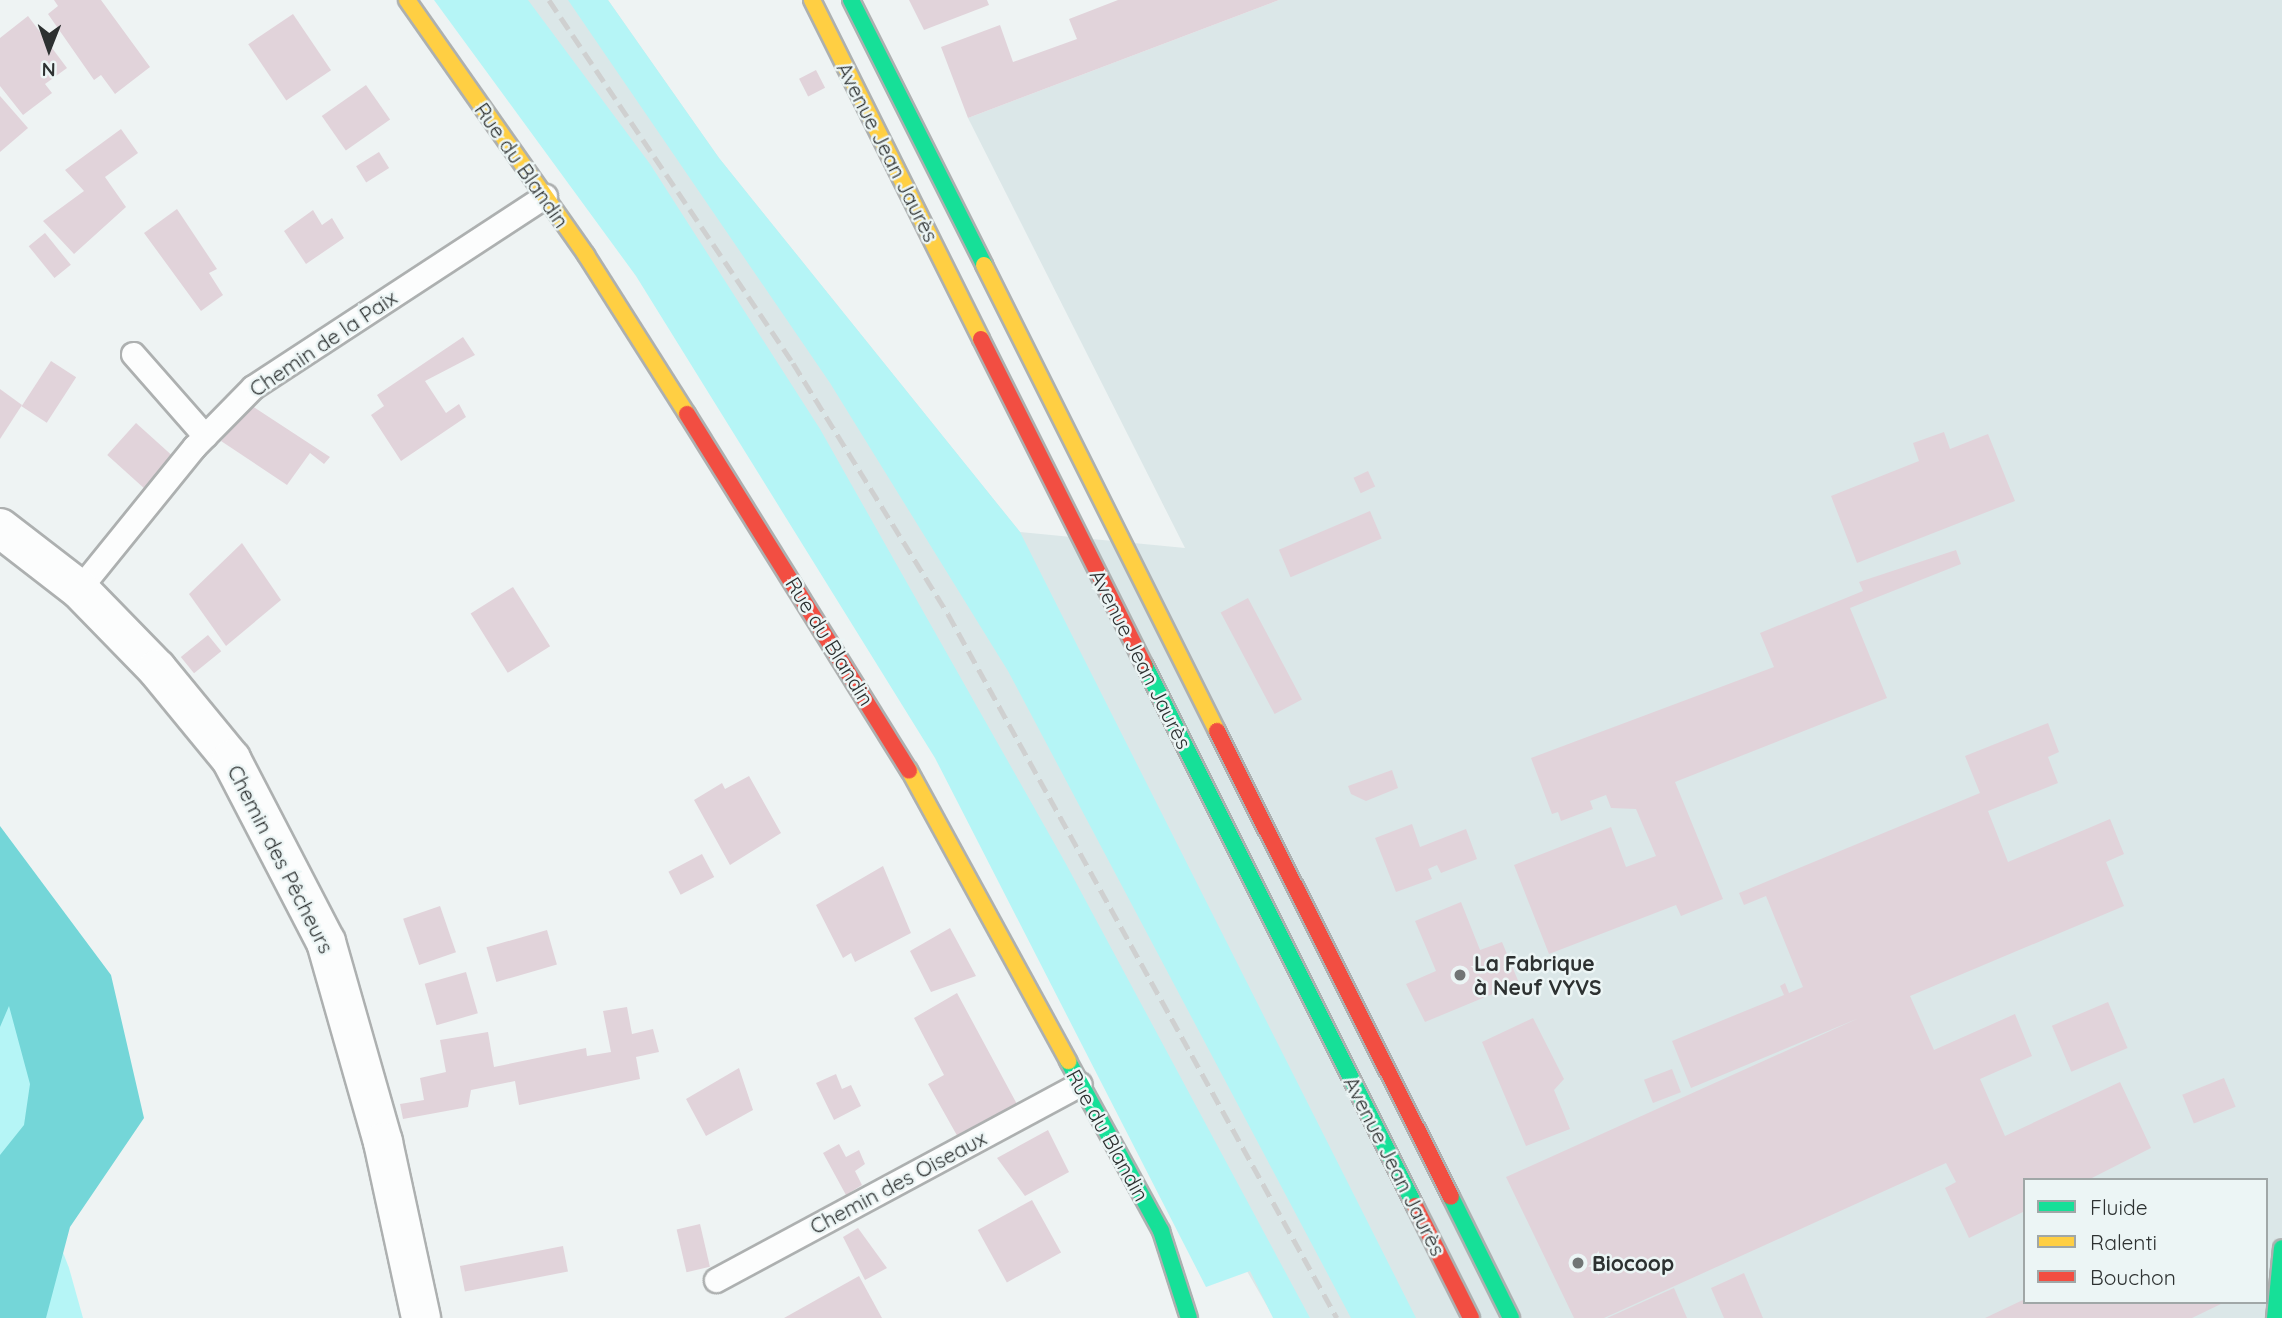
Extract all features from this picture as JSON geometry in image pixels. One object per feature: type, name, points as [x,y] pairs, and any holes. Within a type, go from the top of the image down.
[{"type":"main road","name":"Rue du Blandin","points":[[407,0],[545,196],[891,736],[1161,1231],[1189,1318]]},
{"type":"main road","name":"Avenue Jean Jaurès","points":[[812,0],[1471,1318]]},
{"type":"main road","points":[[851,0],[1286,863],[1511,1318]]},
{"type":"main road","points":[[2275,1318],[2282,1248]]},
{"type":"street","name":"Chemin des Pêcheurs","points":[[0,528],[79,589],[158,669],[231,759],[326,942],[383,1142],[421,1318]]},
{"type":"lane","name":"Chemin de la Paix","points":[[79,589],[205,436],[253,387],[545,196]]},
{"type":"lane","points":[[132,354],[205,436]]},
{"type":"lane","points":[[1253,883],[1286,863]]},
{"type":"lane","name":"Chemin des Oiseaux","points":[[716,1280],[1080,1084]]},
{"type":"shaded area","points":[[434,0],[528,0],[650,164],[820,429],[1066,864],[1310,1318],[1273,1318],[1250,1271],[1206,1287],[935,758],[636,276]]},
{"type":"shaded area","points":[[453,0],[608,0],[719,158],[1020,532],[1185,548],[968,118],[1279,0],[2282,0],[2282,1318],[1274,1318],[770,444]]},
{"type":"shaded area","points":[[568,0],[608,0],[719,158],[1020,532],[1416,1318],[1351,1318],[1008,671],[830,383]]},
{"type":"shaded area","points":[[0,826],[111,975],[144,1118],[70,1227],[46,1318],[0,1318],[0,1155],[24,1125],[30,1084],[9,1006],[0,1027]]},
{"type":"shaded area","points":[[28,999],[64,1123],[0,1216],[0,1009]]},
{"type":"shaded area","points":[[52,1224],[69,1268],[83,1318],[25,1318]]},
{"type":"building","points":[[54,0],[101,0],[150,67],[115,94],[101,75],[94,80],[48,14],[58,6]]},
{"type":"building","points":[[909,0],[987,0],[989,5],[924,30]]},
{"type":"building","points":[[1118,0],[1279,0],[968,118],[941,47],[1000,25],[1013,62],[1077,39],[1069,19]]},
{"type":"building","points":[[293,14],[331,70],[286,101],[248,44]]},
{"type":"building","points":[[28,16],[67,68],[45,84],[52,93],[23,115],[0,86],[0,38]]},
{"type":"building","points":[[816,70],[825,88],[808,96],[799,79]]},
{"type":"building","points":[[366,85],[390,119],[346,150],[322,116]]},
{"type":"building","points":[[0,96],[28,128],[0,152]]},
{"type":"building","points":[[121,129],[138,153],[105,177],[126,207],[74,254],[43,221],[84,191],[65,170]]},
{"type":"building","points":[[379,152],[389,168],[366,182],[356,166]]},
{"type":"building","points":[[177,209],[217,269],[209,273],[223,295],[201,311],[144,233]]},
{"type":"building","points":[[313,210],[322,225],[332,218],[344,238],[306,264],[284,231]]},
{"type":"building","points":[[45,233],[71,265],[54,278],[29,246]]},
{"type":"building","points":[[463,337],[475,355],[425,381],[446,413],[459,404],[466,417],[401,461],[371,415],[384,406],[377,395]]},
{"type":"building","points":[[51,361],[76,377],[47,423],[22,406]]},
{"type":"building","points":[[0,389],[22,405],[0,439]]},
{"type":"building","points":[[252,406],[330,457],[324,464],[310,453],[287,485],[221,441]]},
{"type":"building","points":[[136,423],[173,456],[144,488],[107,455]]},
{"type":"building","points":[[1944,432],[1950,449],[1988,434],[2015,501],[1857,563],[1831,496],[1919,461],[1913,443]]},
{"type":"building","points":[[1368,471],[1375,486],[1361,493],[1353,478]]},
{"type":"building","points":[[1370,511],[1382,539],[1291,577],[1279,550]]},
{"type":"building","points":[[242,543],[281,600],[226,646],[189,594]]},
{"type":"building","points":[[1956,550],[1961,564],[1850,608],[1887,698],[1675,782],[1723,899],[1681,916],[1676,905],[1549,954],[1514,865],[1611,827],[1626,867],[1656,856],[1636,809],[1611,808],[1606,795],[1590,801],[1593,809],[1561,821],[1558,812],[1552,814],[1531,758],[1774,667],[1760,633],[1863,591],[1859,582]]},
{"type":"building","points":[[513,587],[550,646],[508,673],[471,613]]},
{"type":"building","points":[[1248,598],[1302,700],[1275,714],[1221,613]]},
{"type":"building","points":[[208,635],[221,651],[194,673],[181,657]]},
{"type":"building","points":[[2048,723],[2059,752],[2048,757],[2058,783],[1988,811],[2008,862],[2110,819],[2124,854],[2106,862],[2124,906],[1910,996],[1934,1050],[2015,1014],[2032,1056],[1980,1079],[2005,1136],[2120,1082],[2151,1148],[2092,1178],[2023,1178],[2023,1212],[1969,1238],[1945,1188],[1956,1182],[1946,1163],[1604,1318],[1574,1318],[1506,1177],[1859,1018],[1691,1088],[1672,1041],[1784,995],[1780,986],[1785,983],[1789,993],[1803,987],[1766,896],[1744,905],[1739,893],[1980,793],[1965,756]]},
{"type":"building","points":[[1392,770],[1398,788],[1366,801],[1351,794],[1348,786]]},
{"type":"building","points":[[749,776],[781,833],[730,865],[694,800],[722,783],[725,789]]},
{"type":"building","points":[[1412,824],[1420,847],[1466,829],[1477,859],[1441,873],[1437,865],[1428,869],[1432,879],[1396,892],[1375,838]]},
{"type":"building","points":[[702,854],[714,877],[681,895],[668,872]]},
{"type":"building","points":[[883,866],[911,933],[855,962],[851,953],[843,958],[816,905]]},
{"type":"building","points":[[1461,902],[1480,950],[1502,942],[1519,983],[1425,1022],[1406,984],[1436,971],[1415,921]]},
{"type":"building","points":[[440,906],[456,952],[419,965],[403,919]]},
{"type":"building","points":[[950,928],[976,976],[931,992],[910,951]]},
{"type":"building","points":[[547,930],[557,965],[496,982],[486,947]]},
{"type":"building","points":[[466,972],[478,1013],[437,1025],[425,984]]},
{"type":"building","points":[[957,993],[1018,1106],[959,1139],[928,1084],[944,1075],[914,1018]]},
{"type":"building","points":[[2108,1002],[2128,1048],[2071,1072],[2052,1026]]},
{"type":"building","points":[[627,1007],[632,1034],[653,1029],[659,1052],[636,1057],[640,1079],[519,1105],[515,1081],[471,1090],[468,1107],[403,1119],[400,1104],[424,1100],[420,1078],[446,1072],[440,1040],[488,1032],[494,1067],[586,1048],[587,1056],[611,1052],[603,1011]]},
{"type":"building","points":[[1533,1018],[1564,1079],[1554,1090],[1570,1129],[1526,1146],[1482,1042]]},
{"type":"building","points":[[739,1068],[753,1110],[706,1136],[686,1099]]},
{"type":"building","points":[[1672,1069],[1681,1092],[1653,1103],[1644,1080]]},
{"type":"building","points":[[836,1074],[842,1089],[851,1085],[861,1106],[834,1120],[816,1083]]},
{"type":"building","points":[[2224,1078],[2236,1107],[2194,1124],[2182,1095]]},
{"type":"building","points":[[1048,1130],[1069,1172],[1025,1196],[997,1158]]},
{"type":"building","points":[[839,1144],[846,1157],[859,1150],[865,1164],[855,1171],[862,1185],[846,1195],[823,1153]]},
{"type":"building","points":[[1032,1200],[1061,1252],[1007,1283],[978,1230]]},
{"type":"building","points":[[700,1224],[710,1267],[687,1272],[677,1229]]},
{"type":"building","points":[[858,1228],[887,1268],[865,1280],[843,1237]]},
{"type":"building","points":[[563,1246],[568,1272],[465,1292],[460,1266]]},
{"type":"building","points":[[1744,1273],[1763,1318],[1724,1318],[1711,1288]]},
{"type":"building","points":[[859,1276],[882,1318],[784,1318]]},
{"type":"building","points":[[1674,1288],[1687,1318],[1607,1318]]},
{"type":"building","points":[[2023,1300],[2023,1304],[2221,1304],[2192,1318],[1985,1318]]},
{"type":"railway","points":[[549,0],[793,363],[948,614],[1337,1318]]},
{"type":"traffic: fast","points":[[851,0],[984,265]]},
{"type":"traffic: fast","points":[[1145,666],[1415,1206]]},
{"type":"traffic: fast","points":[[1068,1061],[1161,1231],[1189,1318]]},
{"type":"traffic: fast","points":[[1451,1197],[1511,1318]]},
{"type":"traffic: fast","points":[[2275,1318],[2282,1248]]},
{"type":"traffic: slow","points":[[407,0],[586,255],[687,414]]},
{"type":"traffic: slow","points":[[812,0],[981,339]]},
{"type":"traffic: slow","points":[[984,265],[1217,731]]},
{"type":"traffic: slow","points":[[909,770],[1068,1061]]},
{"type":"traffic: jam","points":[[981,339],[1145,666]]},
{"type":"traffic: jam","points":[[687,414],[909,770]]},
{"type":"traffic: jam","points":[[1217,731],[1451,1197]]},
{"type":"traffic: jam","points":[[1415,1206],[1471,1318]]},
{"type":"place","name":"La Fabrique à Neuf VYVS","points":[[1460,975]]},
{"type":"place","name":"Biocoop","points":[[1578,1263]]}]
